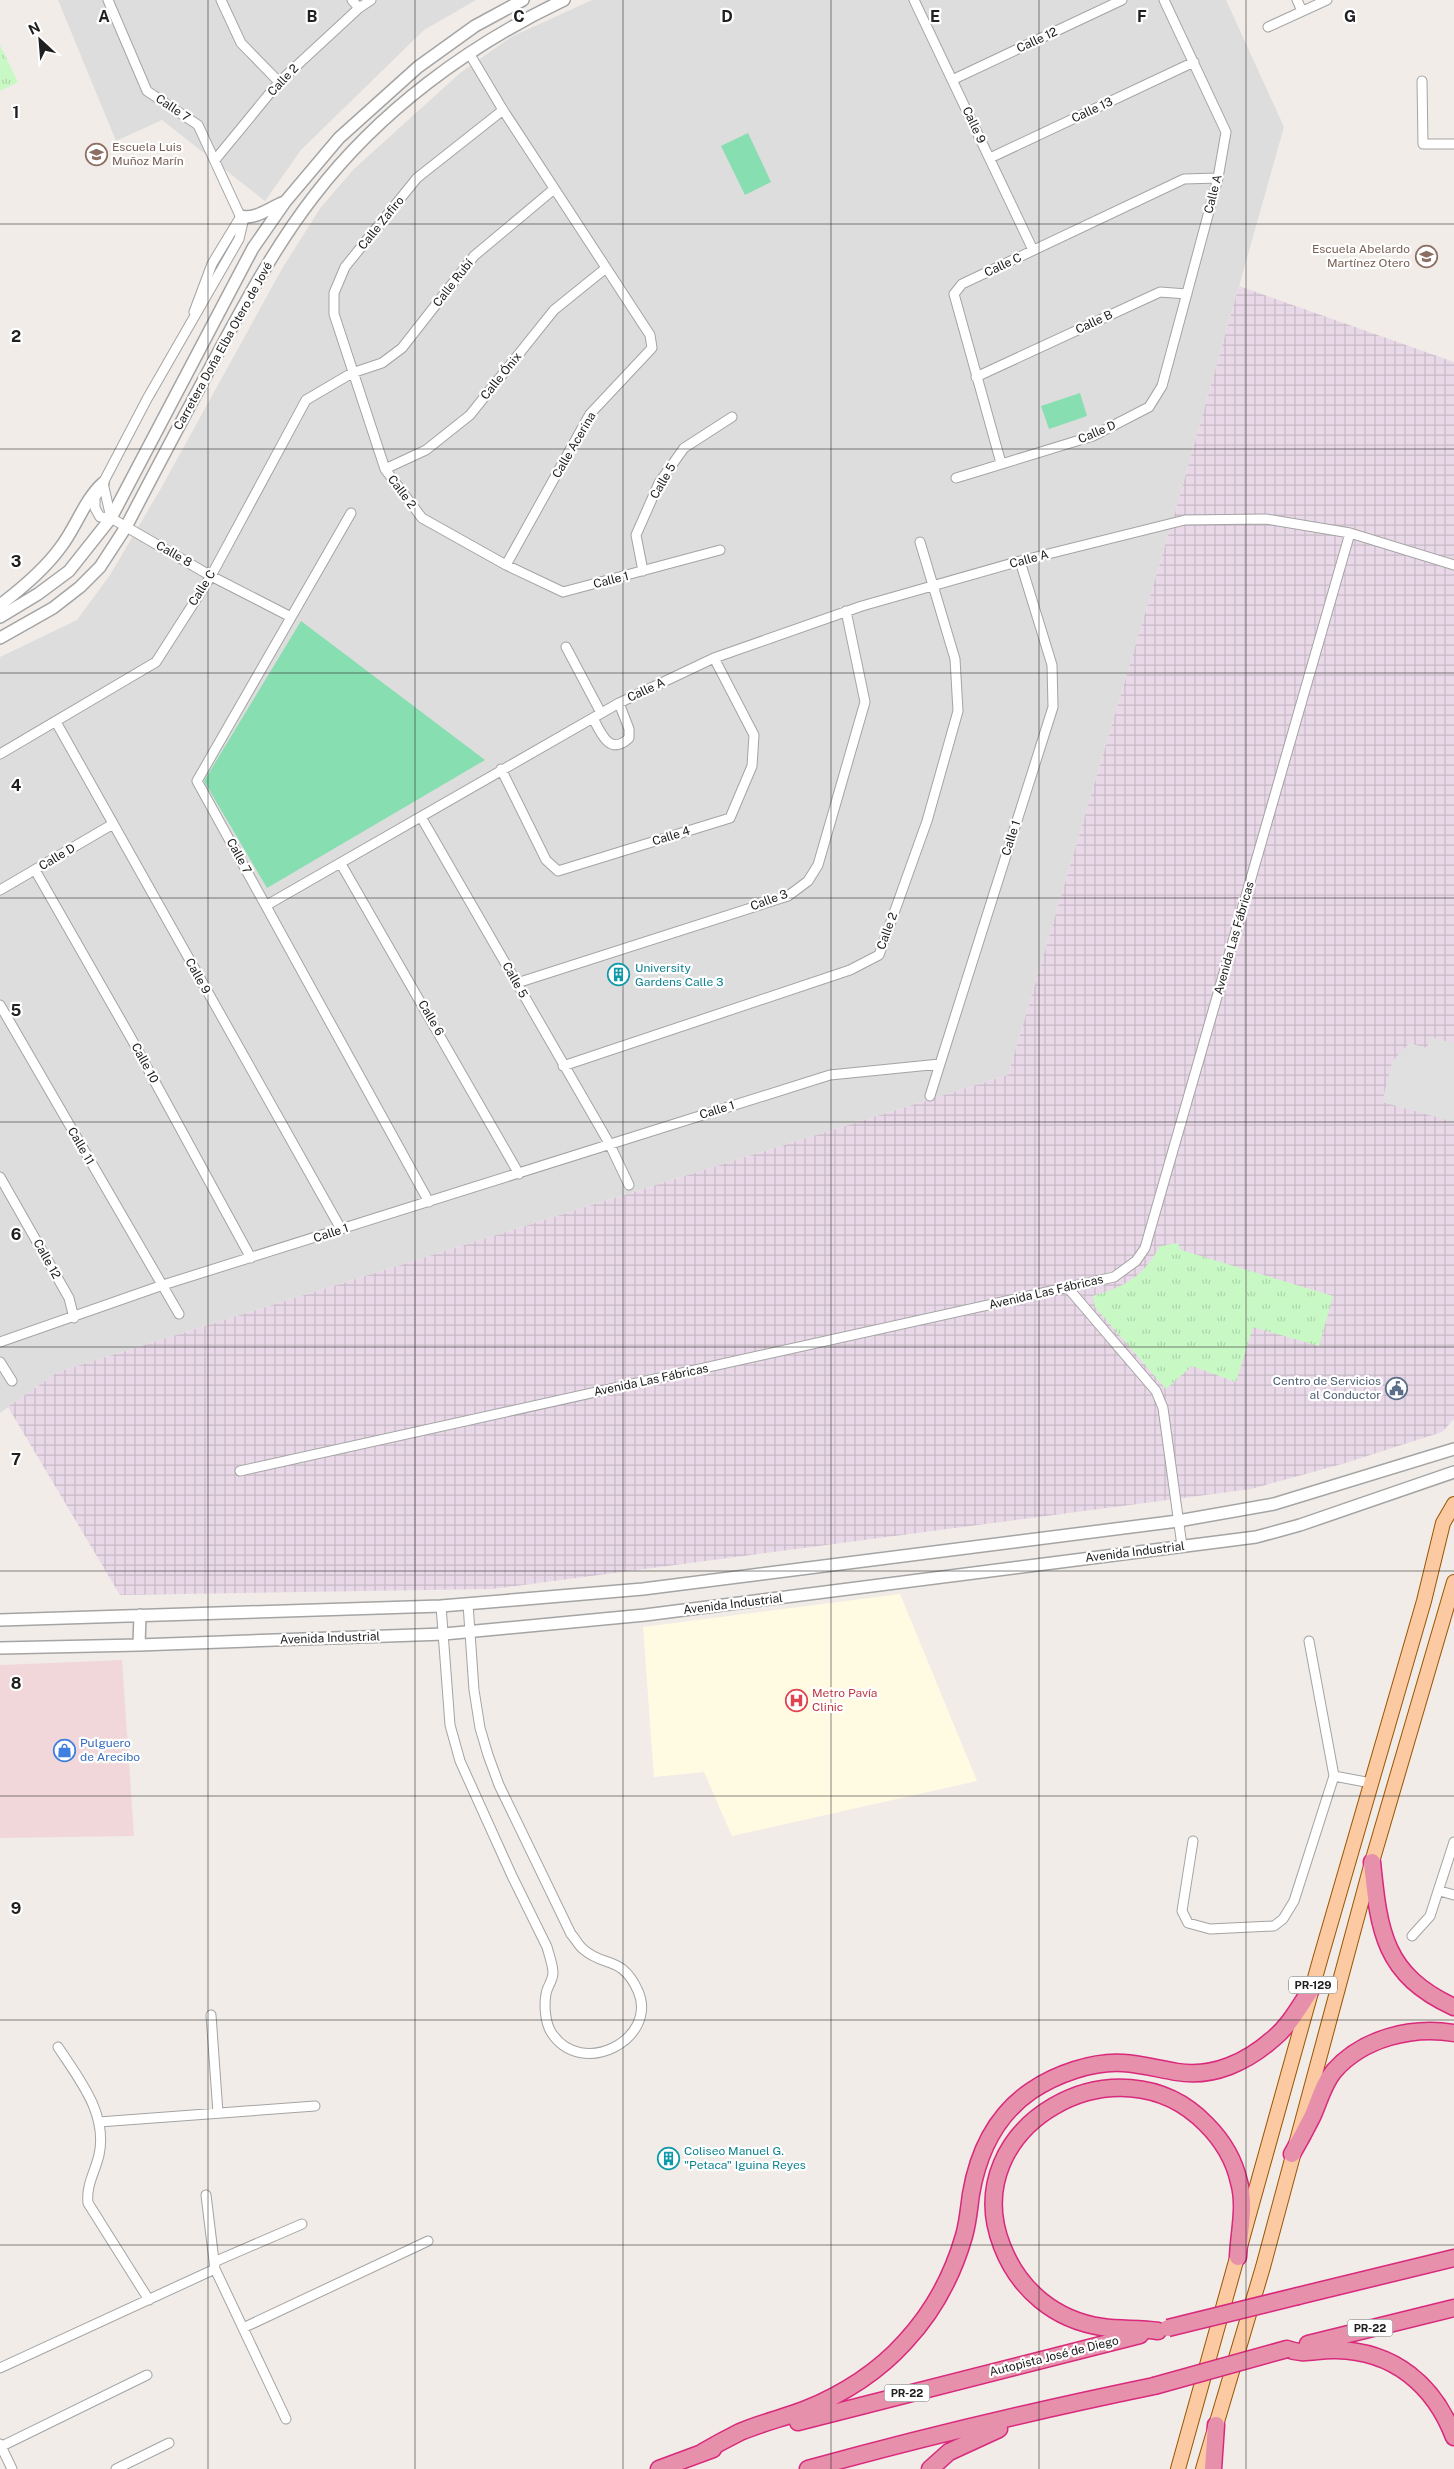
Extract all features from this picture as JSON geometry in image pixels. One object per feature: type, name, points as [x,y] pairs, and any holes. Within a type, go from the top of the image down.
[{"type":"highway","points":[[1372,1862],[1380,1923],[1398,1967],[1426,1992],[1454,2007]]},
{"type":"highway","points":[[703,2452],[742,2432],[802,2410],[828,2398],[872,2372],[906,2342],[932,2306],[954,2268],[965,2233],[975,2176],[987,2143],[1004,2116],[1031,2091],[1061,2076],[1110,2063],[1180,2072],[1219,2070],[1239,2062],[1273,2039],[1284,2028],[1312,1988]]},
{"type":"highway","points":[[1292,2154],[1334,2072],[1364,2048],[1393,2036],[1422,2030],[1454,2033]]},
{"type":"highway","points":[[1163,2329],[1104,2327],[1080,2323],[1048,2307],[1024,2286],[1014,2272],[1004,2253],[997,2229],[995,2189],[1008,2153],[1020,2133],[1031,2122],[1041,2113],[1068,2099],[1088,2091],[1112,2086],[1154,2091],[1180,2102],[1212,2130],[1233,2162],[1242,2201],[1238,2257]]},
{"type":"highway","points":[[1397,2271],[1427,2255],[1454,2248]]},
{"type":"highway","name":"Autopista José de Diego","points":[[659,2469],[703,2452],[862,2404],[1454,2258]]},
{"type":"highway","name":"PR-22","points":[[808,2469],[889,2446],[1154,2386],[1454,2308]]},
{"type":"highway","points":[[1287,2350],[1300,2354],[1337,2350],[1356,2352],[1389,2362],[1426,2388],[1442,2411],[1454,2438]]},
{"type":"highway","points":[[930,2469],[949,2452],[975,2439],[993,2431],[1016,2425],[1060,2406]]},
{"type":"highway","points":[[1213,2469],[1216,2425]]},
{"type":"main road","name":"PR-129","points":[[1178,2469],[1312,1988],[1424,1601],[1443,1523],[1454,1504]]},
{"type":"main road","name":"PR-129","points":[[1203,2469],[1263,2267],[1372,1862],[1454,1582]]},
{"type":"main road","points":[[1448,1605],[1454,1589]]},
{"type":"street","name":"Calle 7","points":[[108,0],[148,91],[198,125],[241,216]]},
{"type":"street","points":[[221,0],[241,43],[279,82]]},
{"type":"street","points":[[352,0],[359,8]]},
{"type":"street","name":"Calle 2","points":[[215,160],[279,82],[359,8],[371,0]]},
{"type":"street","name":"Carretera Doña Elba Otero de Jové","points":[[0,617],[38,594],[69,571],[111,518],[253,248],[284,202],[339,138],[410,73],[475,26],[523,0]]},
{"type":"street","name":"Carretera Doña Elba Otero de Jové","points":[[0,638],[53,608],[80,587],[100,566],[126,527],[263,270],[314,195],[356,149],[406,99],[469,53],[527,18],[564,0]]},
{"type":"street","name":"Calle 9","points":[[915,0],[1033,250]]},
{"type":"street","name":"Calle 12","points":[[952,80],[1122,0]]},
{"type":"street","points":[[1164,0],[1194,62]]},
{"type":"street","points":[[1297,0],[1302,11]]},
{"type":"street","points":[[1268,27],[1327,0]]},
{"type":"street","points":[[469,53],[503,110],[606,268]]},
{"type":"street","name":"Calle A","points":[[1187,294],[1218,178],[1226,132],[1194,62]]},
{"type":"street","name":"Calle 13","points":[[990,158],[1194,62]]},
{"type":"street","points":[[1422,81],[1423,144],[1454,144]]},
{"type":"street","name":"Calle Zafiro","points":[[352,373],[334,314],[334,293],[345,267],[418,178],[503,110]]},
{"type":"street","name":"Calle C","points":[[1001,463],[954,294],[962,284],[1184,179],[1218,178]]},
{"type":"street","name":"Calle Rubí","points":[[352,373],[382,363],[402,348],[474,256],[554,189]]},
{"type":"street","points":[[0,604],[38,572],[60,549],[93,492],[103,483],[193,316],[196,303],[212,264],[241,216],[247,218],[260,214],[284,202]]},
{"type":"street","name":"Calle Acerina","points":[[506,565],[590,414],[652,348],[650,335],[606,268]]},
{"type":"street","name":"Calle Ónix","points":[[385,468],[426,450],[470,415],[554,310],[606,268]]},
{"type":"street","name":"Calle B","points":[[976,377],[1160,292],[1187,294]]},
{"type":"street","name":"Calle D","points":[[956,478],[1093,436],[1149,408],[1162,386],[1187,294]]},
{"type":"street","name":"Calle 2","points":[[352,373],[385,468],[422,518],[506,565]]},
{"type":"street","name":"Calle C","points":[[0,754],[156,662],[211,576],[306,400],[352,373]]},
{"type":"street","name":"Calle 5","points":[[643,571],[636,536],[659,483],[684,448],[732,417]]},
{"type":"street","name":"Calle 8","points":[[103,483],[96,498],[95,508],[100,517],[111,518],[211,576],[291,618]]},
{"type":"street","name":"Calle 7","points":[[351,513],[197,781],[429,1202]]},
{"type":"street","name":"Calle A","points":[[267,906],[618,703],[714,658],[846,611],[1020,561],[1185,520],[1266,519],[1350,533],[1454,564]]},
{"type":"street","name":"Avenida Las Fábricas","points":[[240,1471],[1068,1288],[1114,1277],[1136,1261],[1145,1248],[1350,533]]},
{"type":"street","name":"Calle 2","points":[[563,1066],[850,970],[879,954],[927,821],[958,711],[955,660],[920,542]]},
{"type":"street","name":"Calle 1","points":[[506,565],[563,592],[720,550]]},
{"type":"street","name":"Calle 1","points":[[0,1342],[74,1318],[163,1285],[519,1174],[609,1143],[830,1075],[940,1064],[1053,707],[1052,665],[1020,561]]},
{"type":"street","name":"Calle 3","points":[[517,983],[788,896],[808,881],[818,865],[865,702],[846,611]]},
{"type":"street","points":[[566,647],[597,716]]},
{"type":"street","name":"Calle 4","points":[[501,769],[546,860],[558,871],[730,818],[752,766],[754,735],[714,658]]},
{"type":"street","name":"Calle A","points":[[597,716],[605,740],[613,745],[623,744],[630,738],[629,729],[618,703]]},
{"type":"street","name":"Calle 9","points":[[56,722],[342,1229]]},
{"type":"street","name":"Calle 5","points":[[421,817],[609,1143],[629,1185]]},
{"type":"street","name":"Calle D","points":[[0,890],[113,824]]},
{"type":"street","name":"Calle 6","points":[[341,864],[519,1174]]},
{"type":"street","name":"Calle 10","points":[[35,870],[131,1038],[251,1258]]},
{"type":"street","name":"Calle 11","points":[[0,1005],[180,1314]]},
{"type":"street","points":[[930,1096],[940,1064]]},
{"type":"street","name":"Calle 12","points":[[0,1177],[68,1298],[74,1318]]},
{"type":"street","points":[[1068,1288],[1156,1391],[1163,1408],[1182,1546]]},
{"type":"street","points":[[1,1363],[12,1381]]},
{"type":"street","name":"Avenida Industrial","points":[[0,1620],[441,1606],[643,1589],[1178,1520],[1274,1504],[1454,1449]]},
{"type":"street","name":"Avenida Industrial","points":[[0,1648],[444,1634],[645,1615],[1256,1537],[1454,1472]]},
{"type":"street","points":[[441,1606],[450,1725],[460,1761],[507,1867],[547,1947],[553,1974],[546,1995],[546,2012],[550,2031],[566,2048],[585,2054],[606,2052],[620,2045],[634,2030],[641,2012],[639,1993],[630,1976],[616,1963],[596,1957],[583,1949],[571,1934],[499,1785],[480,1728],[474,1690],[468,1604]]},
{"type":"street","points":[[138,1645],[140,1615]]},
{"type":"street","points":[[1193,1841],[1182,1911],[1188,1923],[1210,1929],[1274,1926],[1283,1919],[1294,1901],[1334,1776],[1309,1641]]},
{"type":"street","points":[[1334,1776],[1371,1783]]},
{"type":"street","points":[[1412,1936],[1430,1916],[1440,1891],[1454,1842]]},
{"type":"street","points":[[1440,1891],[1454,1895]]},
{"type":"street","points":[[211,2015],[218,2113]]},
{"type":"street","points":[[58,2047],[93,2101],[99,2122],[99,2153],[87,2191],[88,2203],[149,2300]]},
{"type":"street","points":[[99,2122],[315,2106]]},
{"type":"street","points":[[206,2195],[215,2265],[286,2420]]},
{"type":"street","points":[[0,2368],[149,2300],[215,2265],[302,2224]]},
{"type":"street","points":[[243,2328],[428,2241]]},
{"type":"street","points":[[12,2469],[0,2446],[147,2375]]},
{"type":"street","points":[[116,2469],[169,2443]]},
{"type":"shaded area","points":[[58,0],[476,0],[424,30],[301,150],[265,201],[162,120],[116,141]]},
{"type":"shaded area","points":[[592,0],[1226,0],[1284,127],[1176,509],[1008,1075],[58,1372],[0,1413],[0,657],[77,620],[110,575],[160,490],[283,267],[321,207],[354,169],[460,73],[511,37]]},
{"type":"shaded area","points":[[1239,286],[1454,362],[1454,1419],[1442,1432],[1342,1464],[1251,1489],[492,1589],[120,1595],[8,1407],[58,1372],[1008,1075],[1176,509]]},
{"type":"shaded area","points":[[1430,1037],[1454,1043],[1454,1122],[1382,1102],[1392,1062],[1409,1043],[1427,1048]]},
{"type":"shaded area","name":"Metro Pavía Clinic","points":[[900,1594],[977,1781],[732,1836],[704,1772],[654,1777],[643,1627]]},
{"type":"shaded area","name":"Pulguero de Arecibo","points":[[122,1660],[134,1836],[0,1838],[0,1665]]},
{"type":"green space","points":[[0,45],[18,82],[0,91]]},
{"type":"green space","points":[[748,133],[771,182],[745,195],[721,146]]},
{"type":"green space","points":[[1080,393],[1087,416],[1049,429],[1041,406]]},
{"type":"green space","points":[[301,621],[485,760],[267,888],[204,781]]},
{"type":"green space","points":[[1178,1243],[1181,1250],[1333,1296],[1319,1346],[1253,1327],[1236,1382],[1192,1366],[1166,1389],[1095,1307],[1093,1296],[1132,1279],[1154,1257],[1160,1246]]},
{"type":"place","name":"Escuela Luis Muñoz Marín","points":[[96,154]]},
{"type":"place","name":"Escuela Abelardo Martínez Otero","points":[[1426,256]]},
{"type":"place","name":"University Gardens Calle 3","points":[[619,975]]},
{"type":"place","name":"Centro de Servicios al Conductor","points":[[1397,1388]]},
{"type":"place","name":"Metro Pavía Clinic","points":[[796,1700]]},
{"type":"place","name":"Pulguero de Arecibo","points":[[64,1750]]},
{"type":"place","name":"Coliseo Manuel G. \"Petaca\" Iguina Reyes","points":[[668,2158]]}]
